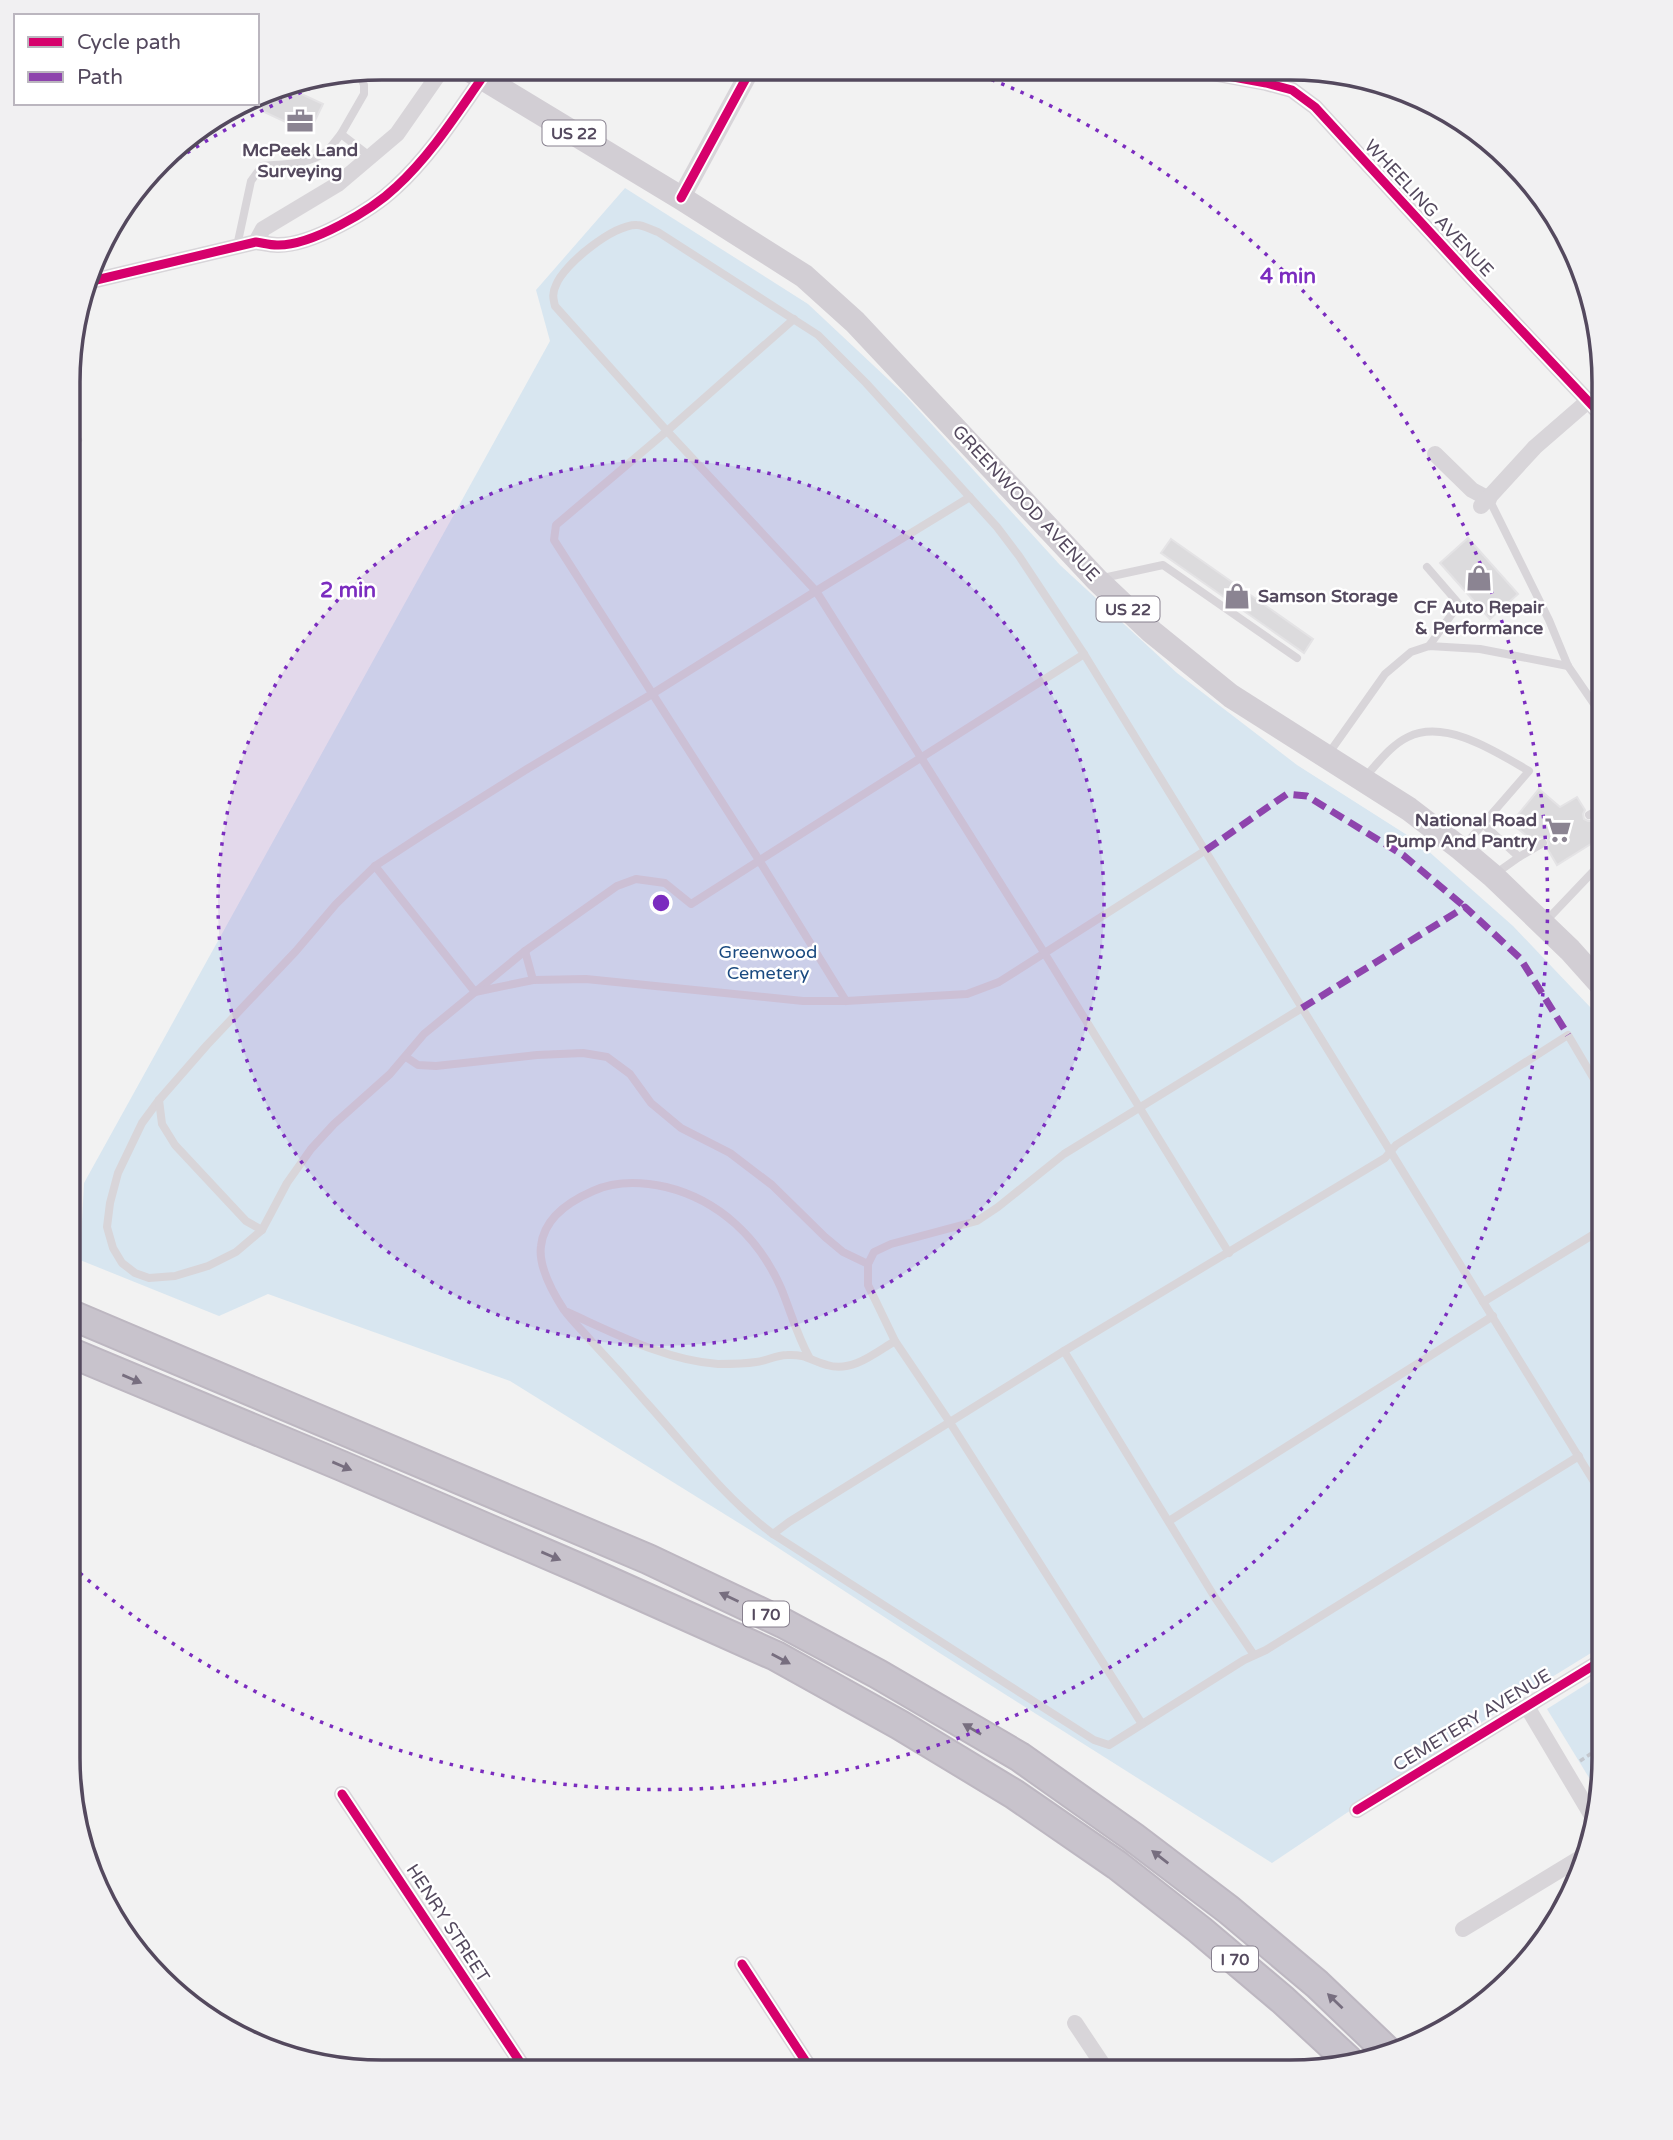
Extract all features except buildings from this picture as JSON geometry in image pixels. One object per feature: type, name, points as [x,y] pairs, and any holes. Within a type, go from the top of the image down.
[{"type":"highway","name":"I 70","points":[[80,1319],[648,1559],[783,1623],[878,1674],[1020,1758],[1133,1837],[1229,1910],[1317,1984],[1381,2045]]},
{"type":"highway","name":"I 70","points":[[80,1357],[649,1599],[776,1656],[900,1724],[1014,1794],[1117,1866],[1200,1930],[1343,2055]]},
{"type":"main road","name":"US 22","points":[[486,80],[681,198]]},
{"type":"main road","name":"GREENWOOD AVENUE","points":[[681,198],[804,276],[855,322],[1097,580],[1152,632],[1231,696],[1409,809],[1461,849],[1543,924],[1592,975]]},
{"type":"street","points":[[256,242],[263,229],[338,184],[372,158],[397,134],[435,80]]},
{"type":"street","points":[[99,279],[256,242],[279,245],[303,240],[361,214],[396,188],[438,141],[470,80]]},
{"type":"street","points":[[681,198],[745,80]]},
{"type":"street","name":"WHEELING AVENUE","points":[[1250,80],[1292,90],[1315,107],[1437,242],[1592,405]]},
{"type":"street","points":[[1436,454],[1485,502],[1535,447],[1588,401]]},
{"type":"street","name":"CEMETERY AVENUE","points":[[1357,1810],[1592,1666]]},
{"type":"street","points":[[1526,1705],[1588,1809]]},
{"type":"street","name":"HENRY STREET","points":[[342,1794],[519,2060]]},
{"type":"street","points":[[1463,1929],[1573,1862]]},
{"type":"street","points":[[742,1964],[805,2060]]},
{"type":"street","points":[[1075,2023],[1100,2060]]},
{"type":"lane","points":[[237,247],[251,181],[257,172],[262,166],[308,160],[329,150],[364,94],[362,81]]},
{"type":"lane","points":[[341,134],[372,158]]},
{"type":"lane","points":[[1229,1253],[1045,954],[816,591],[667,432],[555,306],[552,295],[556,282],[572,263],[611,233],[626,226],[639,225],[658,232],[818,335],[997,527],[1084,654],[1592,1477]]},
{"type":"lane","points":[[794,319],[667,432],[556,525],[554,540],[846,1001]]},
{"type":"lane","points":[[970,497],[495,789],[375,866],[336,904],[296,951],[207,1045],[142,1123],[118,1173],[110,1203],[107,1227],[113,1248],[122,1263],[149,1279],[175,1276],[208,1266],[236,1252],[262,1230],[287,1183],[311,1149],[334,1124],[390,1074],[424,1034],[525,951],[617,886],[636,879],[665,883],[691,904],[1084,654]]},
{"type":"lane","points":[[1485,502],[1549,620],[1568,666],[1592,701]]},
{"type":"lane","points":[[1097,580],[1163,565],[1297,658]]},
{"type":"lane","points":[[1427,567],[1459,604],[1429,646]]},
{"type":"lane","points":[[1327,757],[1385,674],[1411,652],[1429,646],[1480,649],[1568,666]]},
{"type":"lane","points":[[1363,779],[1390,750],[1409,736],[1425,731],[1451,734],[1483,744],[1529,771],[1461,849]]},
{"type":"lane","points":[[1483,824],[1519,857]]},
{"type":"lane","points":[[1493,876],[1543,843]]},
{"type":"lane","points":[[475,992],[533,980],[586,979],[803,1001],[967,994],[999,982],[1206,850]]},
{"type":"lane","points":[[375,866],[475,992]]},
{"type":"lane","points":[[1543,924],[1592,873]]},
{"type":"lane","points":[[525,951],[533,980]]},
{"type":"lane","points":[[1142,1724],[895,1341],[869,1285],[868,1264],[874,1252],[891,1244],[977,1221],[1063,1154],[1303,1008]]},
{"type":"lane","points":[[773,1535],[789,1522],[1064,1350],[1385,1158],[1396,1145],[1568,1035],[1592,1076]]},
{"type":"lane","points":[[406,1057],[418,1065],[436,1066],[537,1055],[583,1053],[607,1057],[630,1074],[651,1103],[681,1128],[730,1153],[772,1185],[843,1252],[868,1264]]},
{"type":"lane","points":[[159,1100],[162,1124],[175,1145],[246,1221],[262,1230]]},
{"type":"lane","points":[[809,1357],[797,1335],[780,1285],[765,1259],[746,1233],[727,1215],[701,1200],[652,1184],[601,1187],[578,1198],[558,1213],[547,1227],[541,1246],[542,1264],[565,1311],[717,1485],[755,1521],[1094,1740],[1109,1745],[1579,1456]]},
{"type":"lane","points":[[1483,1303],[1592,1235]]},
{"type":"lane","points":[[565,1311],[641,1345],[717,1364],[755,1363],[784,1355],[809,1357],[827,1365],[844,1367],[864,1360],[895,1341]]},
{"type":"lane","points":[[1169,1521],[1493,1316]]},
{"type":"lane","points":[[1064,1350],[1214,1596],[1254,1655]]},
{"type":"path","points":[[1565,1771],[1592,1753]]},
{"type":"green space","name":"Greenwood Cemetery","points":[[625,188],[808,304],[905,395],[1060,565],[1177,673],[1297,765],[1418,842],[1513,926],[1592,1010],[1592,1652],[1518,1698],[1272,1863],[763,1538],[510,1381],[268,1294],[219,1316],[80,1260],[84,1183],[550,341],[536,290]]},
{"type":"green space","points":[[1592,1681],[1592,1782],[1547,1709]]},
{"type":"marked path","points":[[1206,850],[1287,794],[1307,796],[1403,855],[1465,907]]},
{"type":"marked path","points":[[1302,1008],[1465,907],[1520,958],[1568,1035]]},
{"type":"cycle path","points":[[99,279],[256,242],[291,244],[340,225],[372,206],[408,175],[442,135],[481,80]]},
{"type":"cycle path","points":[[681,198],[745,80]]},
{"type":"cycle path","points":[[1250,80],[1292,90],[1315,107],[1592,405]]},
{"type":"cycle path","points":[[1357,1810],[1592,1666]]},
{"type":"cycle path","points":[[342,1794],[519,2060]]},
{"type":"cycle path","points":[[742,1964],[805,2060]]},
{"type":"place","name":"McPeek Land Surveying","points":[[300,121]]},
{"type":"place","name":"CF Auto Repair & Performance","points":[[1479,578]]},
{"type":"place","name":"Samson Storage","points":[[1237,596]]},
{"type":"place","name":"National Road Pump And Pantry","points":[[1558,830]]}]
